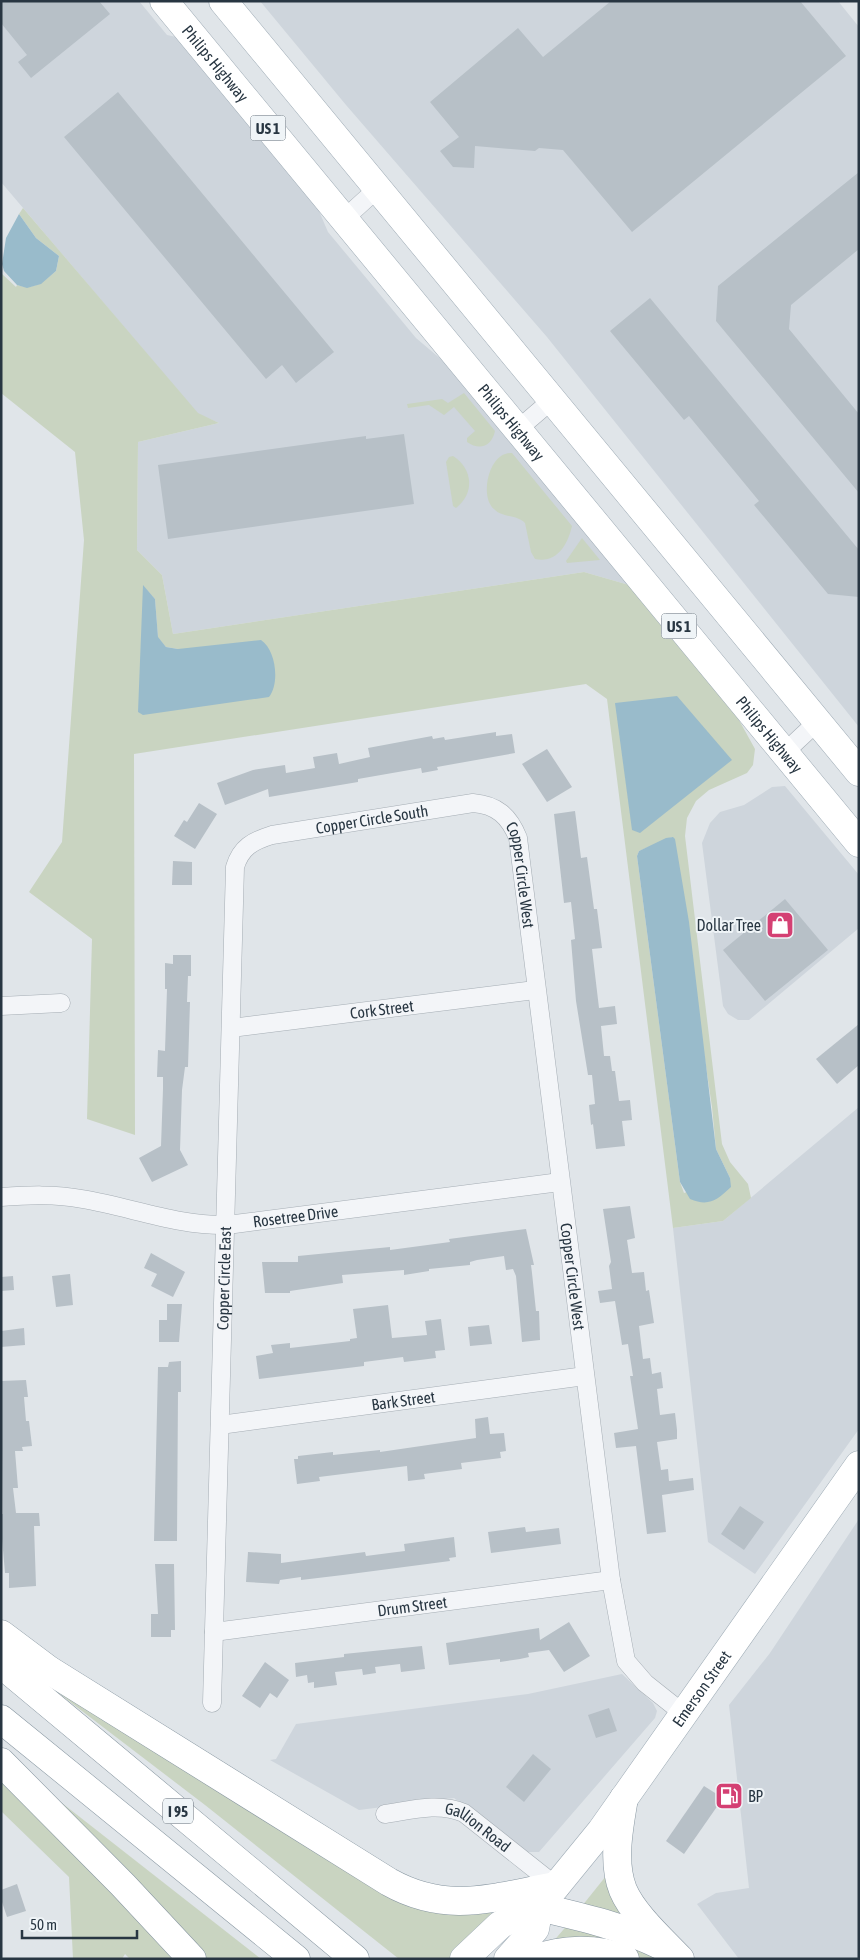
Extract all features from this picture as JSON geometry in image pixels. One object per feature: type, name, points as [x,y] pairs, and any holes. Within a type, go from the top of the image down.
[{"type":"main road","name":"US 1","points":[[223,1],[859,772]]},
{"type":"main road","name":"Philips Highway","points":[[172,4],[344,219],[859,843]]},
{"type":"main road","name":"Emerson Street","points":[[508,1959],[535,1929],[539,1908],[624,1798],[859,1466]]},
{"type":"main road","points":[[1,1634],[49,1670],[389,1882],[412,1894],[437,1901],[462,1902],[556,1886]]},
{"type":"main road","name":"I 95","points":[[1,1664],[355,1959]]},
{"type":"main road","name":"I 95","points":[[1,1719],[296,1959]]},
{"type":"main road","points":[[1,1762],[123,1885],[192,1959]]},
{"type":"main road","points":[[624,1798],[618,1851],[620,1883],[629,1902],[676,1955]]},
{"type":"main road","name":"Emerson Street","points":[[464,1959],[500,1925],[539,1908]]},
{"type":"main road","points":[[539,1908],[622,1928],[676,1955]]},
{"type":"main road","points":[[534,1959],[566,1951],[602,1952],[625,1959]]},
{"type":"street","points":[[344,219],[377,189]]},
{"type":"street","points":[[517,430],[552,400]]},
{"type":"street","points":[[784,753],[817,722]]},
{"type":"street","name":"Copper Circle South","points":[[239,854],[248,845],[272,835],[473,803],[487,804],[505,816]]},
{"type":"street","name":"Copper Circle West","points":[[505,816],[518,838],[535,990],[611,1580],[626,1662],[645,1683],[684,1714]]},
{"type":"street","name":"Copper Circle East","points":[[212,1703],[227,1225],[235,866],[239,854]]},
{"type":"street","name":"Cork Street","points":[[231,1028],[535,990]]},
{"type":"street","points":[[1,1006],[61,1003]]},
{"type":"street","name":"Rosetree Drive","points":[[1,1197],[40,1194],[65,1196],[190,1223],[227,1225],[560,1182]]},
{"type":"street","name":"Bark Street","points":[[220,1425],[586,1376]]},
{"type":"street","name":"Drum Street","points":[[214,1632],[611,1580]]},
{"type":"street","name":"Gallion Road","points":[[385,1814],[439,1807],[452,1808],[464,1813],[556,1886]]},
{"type":"shaded area","points":[[1,1],[139,1],[167,35],[176,37],[316,204],[328,232],[416,338],[449,366],[629,585],[584,572],[173,634],[162,575],[137,550],[138,442],[219,423],[198,414],[1,182]]},
{"type":"shaded area","points":[[260,1],[838,1],[859,27],[859,727],[547,337],[346,105]]},
{"type":"shaded area","points":[[785,786],[859,875],[859,928],[749,1020],[738,1020],[728,1014],[723,1006],[702,843],[710,823],[720,812],[744,805],[772,787]]},
{"type":"shaded area","points":[[859,1107],[859,1429],[755,1574],[708,1542],[673,1228],[723,1221]]},
{"type":"shaded area","points":[[859,1519],[859,1959],[739,1959],[697,1904],[716,1893],[749,1888],[729,1705],[770,1653]]},
{"type":"shaded area","points":[[622,1674],[653,1703],[657,1711],[655,1718],[539,1852],[527,1852],[454,1798],[359,1810],[270,1760],[276,1759],[296,1724],[528,1694]]},
{"type":"green space","points":[[23,208],[198,413],[219,423],[138,442],[137,550],[162,575],[173,634],[584,572],[629,585],[734,711],[755,749],[753,765],[747,773],[709,790],[696,801],[687,818],[685,836],[722,1144],[730,1162],[748,1184],[751,1198],[723,1221],[673,1228],[607,699],[586,684],[134,754],[135,1135],[87,1119],[92,939],[29,892],[62,842],[84,540],[75,452],[1,393],[1,273],[16,287],[17,285],[23,287],[34,286],[56,271],[59,256],[36,238],[19,214]],"holes":[[[143,586],[155,599],[158,638],[166,647],[178,649],[143,715]],[[672,837],[712,1107],[716,1149],[730,1178],[684,1193],[680,1182],[637,856],[639,851]]]},
{"type":"green space","points":[[464,393],[495,431],[491,440],[485,446],[476,446],[467,442],[467,438],[475,431],[454,407],[444,415],[429,405],[408,408],[407,404],[442,399],[448,403]]},
{"type":"green space","points":[[512,453],[572,526],[564,546],[555,556],[550,558],[543,560],[535,559],[531,552],[525,523],[517,518],[497,512],[490,504],[487,482],[492,467],[501,456]]},
{"type":"green space","points":[[453,456],[465,468],[469,481],[466,495],[456,508],[453,506],[446,462],[449,457]]},
{"type":"green space","points":[[582,538],[600,560],[567,563],[566,561]]},
{"type":"green space","points":[[44,1682],[333,1860],[498,1905],[477,1933],[451,1959],[399,1959],[205,1805]]},
{"type":"green space","points":[[1,1774],[176,1959],[130,1959],[125,1954],[122,1959],[73,1959],[69,1877],[1,1811]]},
{"type":"green space","points":[[30,1778],[261,1959],[207,1959],[93,1847]]},
{"type":"green space","points":[[610,1871],[629,1916],[582,1906]]},
{"type":"green space","points":[[569,1923],[660,1959],[641,1959],[634,1955],[552,1943]]},
{"type":"water","points":[[19,214],[36,238],[59,256],[56,271],[41,284],[27,288],[17,285],[4,271],[2,264],[6,238]]},
{"type":"water","points":[[143,585],[155,599],[158,637],[166,647],[178,649],[261,640],[270,651],[275,667],[274,684],[269,697],[143,715],[138,712]]},
{"type":"water","points":[[677,696],[732,760],[640,833],[632,830],[615,703]]},
{"type":"water","points":[[673,837],[675,839],[689,922],[716,1149],[730,1178],[731,1187],[717,1199],[708,1202],[690,1199],[680,1182],[637,856],[639,851],[666,838]]},
{"type":"building","points":[[1,1],[99,1],[110,14],[31,78],[18,62],[27,55],[1,23]]},
{"type":"building","points":[[611,1],[800,1],[846,56],[632,232],[563,150],[539,148],[535,151],[475,146],[474,168],[453,167],[440,151],[459,137],[430,102],[518,28],[543,57]]},
{"type":"building","points":[[118,92],[334,352],[296,383],[282,365],[266,379],[64,137]]},
{"type":"building","points":[[859,172],[859,249],[791,305],[789,329],[859,414],[859,493],[716,321],[718,286]]},
{"type":"building","points":[[650,298],[859,550],[859,597],[828,594],[754,505],[759,501],[689,416],[684,420],[610,331]]},
{"type":"building","points":[[404,434],[414,504],[168,539],[158,465],[366,436],[366,439]]},
{"type":"building","points":[[496,732],[496,736],[512,734],[515,753],[437,767],[438,770],[422,773],[421,768],[358,779],[358,782],[269,797],[268,789],[225,805],[217,783],[253,770],[285,765],[286,773],[315,768],[313,757],[337,753],[339,764],[370,757],[368,748],[432,736],[433,739],[444,737],[445,740]]},
{"type":"building","points":[[547,749],[572,787],[547,802],[522,764]]},
{"type":"building","points":[[199,803],[217,814],[195,849],[174,836],[184,820],[187,822]]},
{"type":"building","points":[[575,811],[581,858],[587,857],[594,909],[597,909],[602,948],[592,949],[599,1008],[615,1006],[617,1024],[601,1026],[604,1056],[610,1056],[612,1071],[615,1071],[619,1101],[630,1100],[632,1120],[622,1121],[625,1146],[596,1149],[593,1124],[591,1125],[589,1105],[595,1104],[592,1075],[588,1075],[576,1001],[571,940],[575,939],[571,902],[564,903],[554,814]]},
{"type":"building","points":[[173,861],[192,862],[192,885],[172,885]]},
{"type":"building","name":"Dollar Tree","points":[[785,899],[828,950],[765,1001],[723,950]]},
{"type":"building","points":[[173,955],[191,955],[191,976],[188,976],[187,1002],[190,1002],[188,1067],[185,1067],[182,1090],[180,1150],[188,1165],[152,1182],[139,1158],[161,1146],[163,1077],[157,1077],[158,1050],[165,1051],[167,989],[165,989],[165,963],[173,964]]},
{"type":"building","points":[[859,1024],[859,1065],[837,1084],[816,1059]]},
{"type":"building","points":[[630,1206],[635,1238],[627,1240],[632,1273],[644,1272],[646,1291],[649,1290],[654,1323],[639,1326],[643,1359],[650,1358],[652,1374],[661,1372],[663,1388],[657,1389],[660,1415],[675,1413],[677,1430],[677,1439],[657,1442],[661,1470],[668,1469],[669,1481],[693,1478],[694,1490],[662,1495],[666,1532],[647,1534],[636,1446],[616,1448],[614,1433],[638,1429],[630,1376],[633,1376],[628,1344],[622,1345],[615,1301],[600,1303],[598,1291],[612,1289],[609,1266],[611,1262],[603,1209]]},
{"type":"building","points":[[526,1229],[534,1265],[531,1265],[536,1311],[539,1311],[540,1340],[522,1342],[516,1276],[513,1269],[506,1270],[504,1256],[477,1260],[470,1262],[470,1265],[429,1269],[429,1271],[404,1275],[404,1270],[342,1275],[343,1283],[290,1291],[290,1293],[265,1293],[262,1262],[298,1262],[298,1256],[390,1247],[390,1250],[450,1242],[449,1239]]},
{"type":"building","points":[[151,1253],[185,1272],[173,1297],[151,1286],[157,1274],[144,1268]]},
{"type":"building","points":[[70,1274],[73,1305],[56,1307],[52,1276]]},
{"type":"building","points":[[13,1276],[14,1290],[1,1291],[1,1277]]},
{"type":"building","points":[[167,1304],[182,1304],[179,1342],[159,1342],[159,1320],[167,1320]]},
{"type":"building","points":[[388,1305],[392,1338],[427,1335],[425,1321],[441,1319],[445,1350],[435,1351],[436,1358],[404,1362],[403,1357],[364,1362],[364,1366],[259,1379],[256,1356],[273,1353],[271,1345],[290,1343],[290,1348],[350,1341],[350,1339],[357,1338],[353,1309]]},
{"type":"building","points":[[489,1325],[492,1344],[470,1346],[468,1327]]},
{"type":"building","points":[[24,1328],[25,1345],[1,1347],[1,1331]]},
{"type":"building","points":[[181,1361],[181,1392],[178,1392],[177,1541],[154,1541],[158,1367],[168,1367],[169,1362]]},
{"type":"building","points":[[26,1380],[28,1397],[24,1397],[26,1421],[29,1421],[32,1446],[22,1447],[23,1451],[15,1451],[18,1488],[13,1488],[16,1513],[39,1513],[40,1526],[34,1526],[36,1586],[9,1588],[9,1573],[5,1573],[1,1527],[1,1514],[3,1514],[1,1381]]},
{"type":"building","points":[[488,1417],[490,1434],[504,1433],[506,1451],[500,1452],[501,1458],[461,1463],[462,1469],[424,1474],[425,1479],[408,1481],[407,1466],[319,1477],[320,1481],[297,1484],[294,1459],[298,1459],[298,1456],[333,1452],[333,1455],[380,1450],[380,1452],[476,1438],[475,1419]]},
{"type":"building","points":[[740,1506],[764,1522],[744,1550],[721,1534]]},
{"type":"building","points":[[525,1527],[526,1532],[559,1528],[561,1544],[491,1553],[488,1532]]},
{"type":"building","points":[[454,1537],[456,1557],[449,1558],[450,1561],[301,1580],[301,1577],[280,1580],[279,1584],[246,1582],[248,1552],[281,1554],[281,1563],[365,1552],[366,1556],[405,1551],[404,1544]]},
{"type":"building","points":[[155,1564],[174,1564],[175,1630],[171,1630],[171,1637],[151,1637],[151,1614],[158,1614]]},
{"type":"building","points":[[569,1622],[590,1656],[564,1672],[549,1650],[528,1653],[529,1657],[500,1662],[500,1659],[449,1665],[446,1643],[539,1628],[540,1640]]},
{"type":"building","points":[[422,1646],[425,1669],[401,1672],[400,1664],[375,1667],[376,1673],[363,1675],[362,1669],[335,1672],[337,1685],[314,1688],[314,1682],[308,1683],[307,1675],[296,1677],[295,1663],[344,1657],[344,1654]]},
{"type":"building","points":[[265,1662],[289,1680],[277,1698],[270,1693],[260,1708],[242,1696]]},
{"type":"building","points":[[609,1708],[617,1731],[596,1738],[588,1715]]},
{"type":"building","points":[[533,1754],[551,1769],[524,1802],[506,1787]]},
{"type":"building","points":[[704,1786],[723,1798],[684,1854],[666,1841]]},
{"type":"building","points":[[17,1884],[26,1911],[7,1917],[1,1899],[1,1890]]},
{"type":"place","name":"Dollar Tree","points":[[780,925]]},
{"type":"place","name":"BP","points":[[729,1796]]}]
